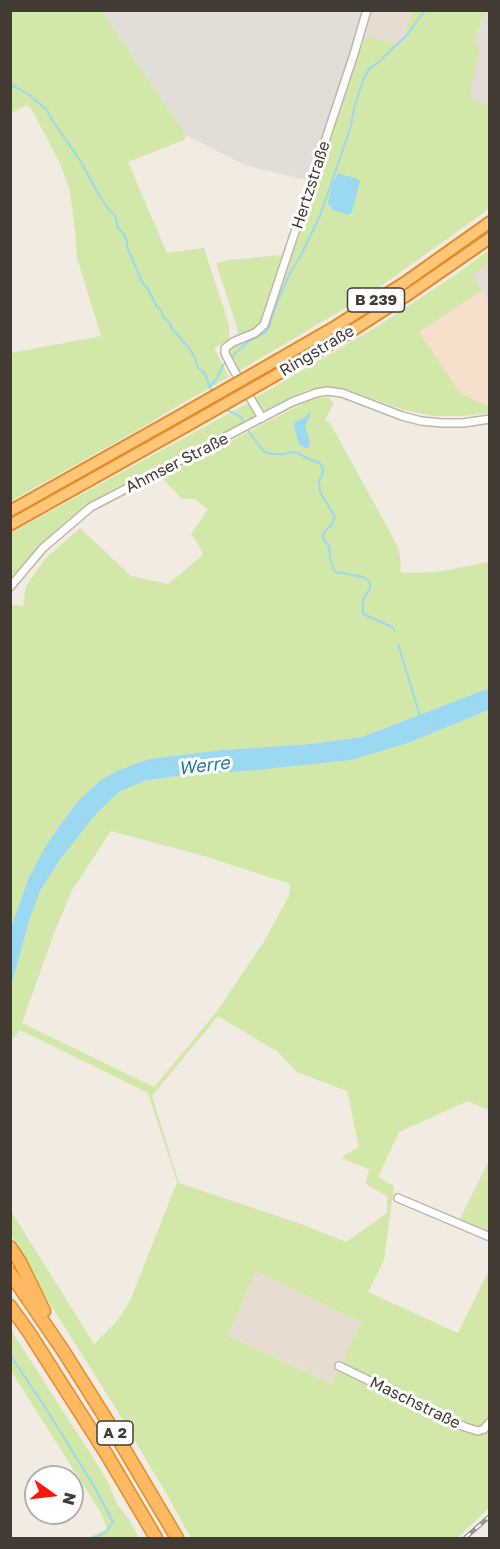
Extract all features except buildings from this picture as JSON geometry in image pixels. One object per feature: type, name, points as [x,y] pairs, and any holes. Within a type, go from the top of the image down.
[{"type":"highway","name":"Ringstraße","points":[[10,511],[336,326],[404,283],[489,222]]},
{"type":"highway","name":"Ringstraße","points":[[10,525],[336,341],[472,252],[489,238]]},
{"type":"highway","points":[[10,1247],[20,1262],[64,1352]]},
{"type":"highway","name":"A 2","points":[[10,1273],[64,1352],[177,1539]]},
{"type":"highway","name":"A 2","points":[[10,1306],[107,1455],[156,1539]]},
{"type":"street","name":"Hertzstraße","points":[[260,419],[225,354],[225,348],[255,333],[264,325],[367,10]]},
{"type":"street","name":"Ahmser Straße","points":[[10,587],[43,548],[91,507],[292,402],[316,393],[337,392],[421,421],[463,423],[489,419]]},
{"type":"street","points":[[398,1198],[489,1237]]},
{"type":"street","name":"Maschstraße","points":[[339,1366],[465,1427],[478,1431],[484,1429],[489,1422]]},
{"type":"shaded area","points":[[102,11],[362,11],[307,180],[247,166],[186,135]]},
{"type":"shaded area","points":[[372,11],[412,11],[402,46],[365,36]]},
{"type":"shaded area","points":[[484,11],[489,11],[489,113],[461,103]]},
{"type":"shaded area","points":[[489,262],[489,301],[473,276]]},
{"type":"shaded area","points":[[482,290],[489,301],[489,407],[460,393],[419,332]]},
{"type":"shaded area","points":[[256,1271],[361,1322],[333,1384],[228,1336]]},
{"type":"green space","points":[[11,10],[102,11],[186,135],[184,140],[128,162],[167,253],[204,248],[229,325],[229,340],[214,348],[229,377],[11,501],[11,353],[101,336],[77,258],[70,192],[61,165],[32,110],[27,105],[11,113]]},
{"type":"green space","points":[[412,11],[484,11],[475,45],[480,51],[470,97],[489,107],[489,209],[374,291],[239,371],[230,351],[233,347],[256,337],[266,329],[275,308],[365,36],[402,45]]},
{"type":"green space","points":[[489,250],[489,262],[473,276],[482,290],[419,332],[460,393],[489,407],[489,413],[434,416],[404,410],[339,387],[307,390],[263,411],[255,398],[378,326]]},
{"type":"green space","points":[[282,255],[260,323],[238,336],[216,263]]},
{"type":"green space","points":[[328,397],[334,403],[325,420],[330,423],[397,545],[401,572],[437,572],[489,562],[489,688],[362,737],[149,759],[77,802],[46,845],[29,877],[11,927],[11,606],[23,606],[26,586],[45,559],[80,528],[131,576],[168,584],[203,555],[191,534],[208,509],[194,499],[182,499],[160,476],[311,399]]},
{"type":"green space","points":[[248,403],[255,416],[88,504],[34,552],[11,579],[11,533]]},
{"type":"green space","points":[[489,710],[489,1110],[468,1101],[399,1132],[378,1177],[394,1186],[384,1260],[368,1292],[458,1333],[489,1270],[489,1508],[457,1538],[191,1538],[115,1407],[40,1288],[11,1234],[11,1211],[94,1344],[117,1321],[130,1301],[177,1182],[148,1093],[20,1030],[11,1041],[10,984],[40,891],[61,858],[97,813],[119,792],[144,781],[183,775],[246,771],[408,743]],"holes":[[[111,831],[204,856],[290,884],[289,896],[263,943],[215,1014],[154,1087],[22,1023],[72,890]],[[218,1016],[278,1052],[297,1072],[347,1091],[359,1147],[342,1157],[369,1169],[366,1184],[387,1196],[387,1213],[346,1242],[301,1224],[179,1183],[152,1096]],[[256,1271],[361,1322],[332,1384],[228,1336]]]},
{"type":"green space","points":[[489,1161],[489,1241],[457,1225]]},
{"type":"green space","points":[[11,1330],[99,1467],[117,1504],[139,1538],[87,1538],[107,1529],[101,1513],[84,1486],[84,1465],[71,1465],[11,1371]]},
{"type":"water","points":[[338,173],[360,181],[352,212],[348,215],[333,210],[328,203],[332,185]]},
{"type":"water","points":[[310,412],[305,426],[310,442],[309,447],[305,448],[298,442],[294,425]]},
{"type":"water","name":"Werre","points":[[489,688],[489,710],[408,743],[351,760],[183,775],[144,781],[119,792],[97,813],[61,858],[40,891],[11,984],[11,927],[29,877],[46,845],[77,802],[101,780],[119,770],[149,759],[362,737]]},
{"type":"waterway","points":[[209,387],[216,380],[223,365],[249,341],[266,332],[288,277],[320,216],[351,126],[363,80],[369,69],[407,35],[425,10]]},
{"type":"waterway","points":[[10,84],[28,94],[47,110],[81,162],[99,195],[115,215],[118,228],[124,234],[127,247],[143,284],[161,310],[163,317],[189,348],[198,368],[204,372],[213,394]]},
{"type":"waterway","points":[[223,408],[241,417],[244,424]]},
{"type":"waterway","points":[[247,429],[263,451],[270,454],[297,453],[320,463],[323,469],[319,480],[320,492],[335,517],[323,534],[323,539],[329,546],[333,568],[336,572],[363,577],[370,582],[370,588],[363,600],[363,614],[392,627],[395,631]]},
{"type":"waterway","points":[[398,644],[420,716]]},
{"type":"waterway","points":[[10,1355],[95,1488],[113,1522],[105,1533],[93,1538]]},
{"type":"railway","points":[[465,1538],[490,1516]]}]
